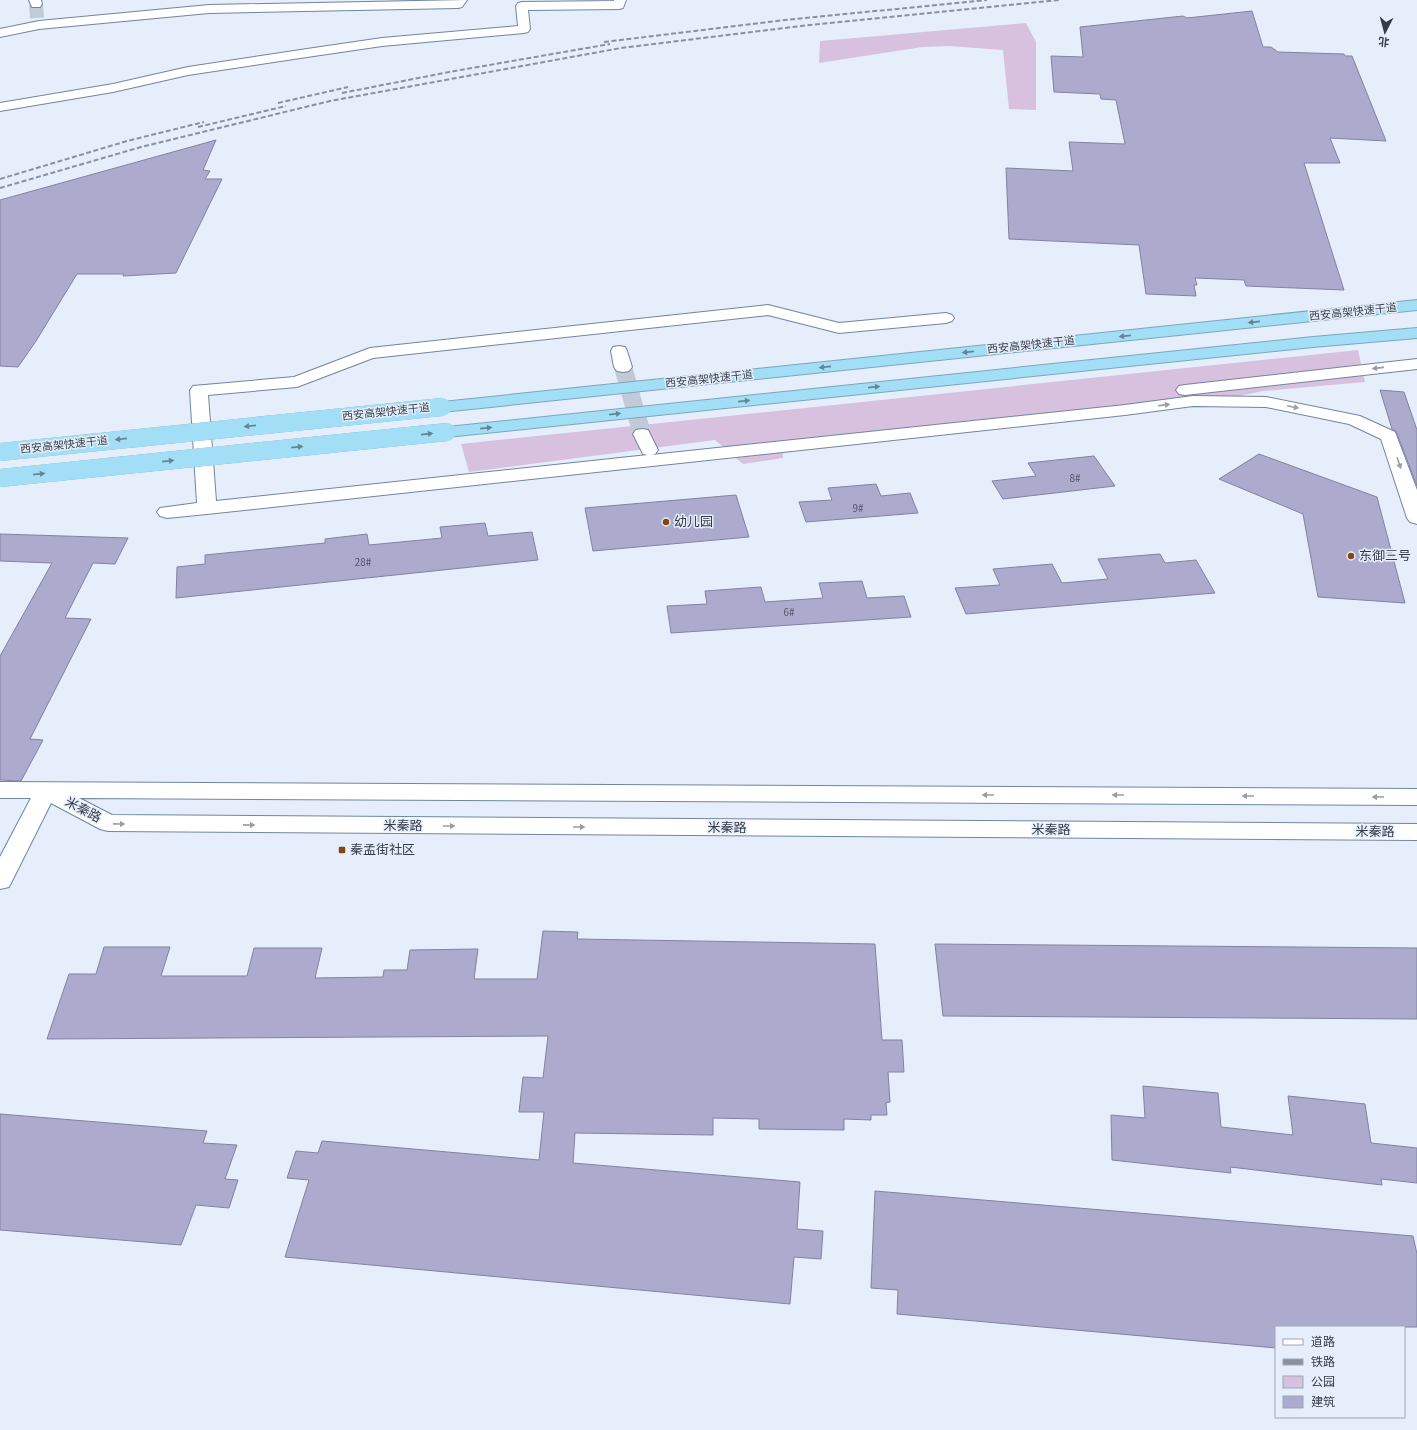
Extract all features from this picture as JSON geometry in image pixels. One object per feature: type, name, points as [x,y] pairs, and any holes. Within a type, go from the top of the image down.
[{"type":"highway","name":"西安高架快速干道","points":[[0,452],[1417,305]]},
{"type":"highway","name":"西安高架快速干道","points":[[0,478],[1313,342],[1417,333]]},
{"type":"street","points":[[0,33],[38,22],[209,9],[458,4],[460,0]]},
{"type":"street","points":[[0,108],[113,88],[188,71],[300,54],[382,42],[524,29],[522,6],[619,5],[620,0]]},
{"type":"street","points":[[206,504],[199,390],[296,382],[370,353],[768,310],[839,328],[946,318]]},
{"type":"street","points":[[619,351],[623,367]]},
{"type":"street","points":[[206,504],[648,450],[1417,364]]},
{"type":"street","points":[[168,508],[1125,410],[1193,401],[1266,402],[1354,420],[1389,436],[1417,518]]},
{"type":"street","points":[[642,434],[648,450]]},
{"type":"street","name":"米秦路","points":[[0,790],[1417,797]]},
{"type":"street","points":[[0,881],[46,790]]},
{"type":"street","name":"米秦路","points":[[46,790],[108,824],[1417,832]]},
{"type":"street","points":[[326,826],[336,792]]},
{"type":"green space","points":[[1026,23],[1036,42],[1036,110],[1009,109],[1003,50],[949,46],[922,47],[819,63],[820,41]]},
{"type":"green space","points":[[1358,350],[1365,382],[1263,391],[1186,407],[782,446],[783,458],[743,464],[715,440],[469,472],[461,444]]},
{"type":"building","points":[[1252,11],[1263,47],[1271,47],[1278,52],[1344,54],[1345,56],[1352,56],[1386,141],[1330,138],[1340,163],[1304,163],[1344,290],[1246,286],[1244,280],[1195,278],[1197,285],[1194,285],[1196,296],[1146,294],[1139,245],[1009,239],[1006,168],[1073,171],[1069,142],[1125,144],[1116,100],[1101,99],[1100,94],[1054,92],[1051,56],[1083,57],[1080,27],[1183,16],[1187,18]]},
{"type":"building","points":[[216,140],[203,170],[210,171],[205,179],[222,179],[176,273],[123,276],[124,274],[77,274],[36,341],[18,367],[0,366],[0,200]]},
{"type":"building","points":[[1380,390],[1404,392],[1417,430],[1417,486],[1396,431],[1392,429]]},
{"type":"building","name":"东御三号","points":[[1259,454],[1377,497],[1405,603],[1318,597],[1303,514],[1219,479]]},
{"type":"building","points":[[1094,456],[1115,486],[1003,499],[992,481],[1036,476],[1028,463]]},
{"type":"building","points":[[876,484],[881,496],[910,493],[918,513],[806,522],[799,502],[832,500],[828,488]]},
{"type":"building","name":"幼儿园","points":[[736,495],[749,537],[593,551],[585,508]]},
{"type":"building","points":[[485,523],[488,536],[532,532],[538,560],[176,598],[177,567],[205,564],[205,555],[325,543],[325,539],[367,534],[369,545],[442,538],[440,527]]},
{"type":"building","points":[[0,534],[128,538],[115,564],[93,563],[65,618],[91,619],[30,739],[43,740],[21,781],[0,780],[0,656],[52,563],[0,561]]},
{"type":"building","points":[[1160,554],[1165,563],[1196,560],[1215,593],[966,614],[955,588],[1000,585],[993,569],[1052,564],[1062,583],[1108,579],[1098,559]]},
{"type":"building","points":[[862,581],[867,598],[904,596],[911,617],[671,633],[667,606],[707,604],[705,591],[761,587],[765,602],[823,598],[819,583]]},
{"type":"building","points":[[543,931],[578,932],[577,939],[875,944],[882,1040],[902,1040],[904,1072],[888,1072],[890,1102],[886,1103],[887,1115],[871,1115],[871,1120],[844,1119],[844,1130],[759,1129],[759,1119],[713,1118],[713,1135],[575,1133],[573,1163],[800,1182],[797,1229],[823,1231],[821,1259],[794,1257],[790,1304],[285,1257],[309,1180],[287,1178],[296,1151],[318,1153],[322,1141],[539,1160],[544,1112],[519,1112],[523,1077],[543,1078],[548,1036],[47,1039],[69,974],[96,974],[104,947],[170,947],[161,976],[247,976],[254,948],[322,948],[315,978],[383,977],[384,970],[407,970],[410,950],[478,949],[474,979],[537,979]]},
{"type":"building","points":[[935,944],[1417,948],[1417,1019],[943,1016]]},
{"type":"building","points":[[1143,1086],[1218,1093],[1221,1127],[1293,1135],[1288,1096],[1365,1104],[1371,1143],[1417,1148],[1417,1183],[1381,1179],[1382,1185],[1230,1167],[1231,1173],[1112,1160],[1111,1115],[1145,1118]]},
{"type":"building","points":[[0,1114],[207,1131],[203,1143],[237,1145],[225,1179],[238,1180],[229,1208],[196,1205],[181,1245],[0,1230]]},
{"type":"building","points":[[875,1191],[1413,1236],[1417,1254],[1417,1327],[1275,1326],[1275,1348],[897,1314],[898,1290],[871,1288]]},
{"type":"tunnel","points":[[36,4],[37,18]]},
{"type":"tunnel","points":[[623,367],[642,434]]},
{"type":"railway","points":[[604,42],[785,20],[987,0]]},
{"type":"railway","points":[[0,188],[141,147],[330,101],[621,48],[801,26],[1059,0]]},
{"type":"railway","points":[[342,93],[449,72],[610,44]]},
{"type":"railway","points":[[278,103],[348,87]]},
{"type":"railway","points":[[198,127],[286,106]]},
{"type":"railway","points":[[0,179],[127,141],[204,122]]},
{"type":"place","name":"幼儿园","points":[[666,522]]},
{"type":"place","name":"东御三号","points":[[1351,556]]},
{"type":"place","name":"秦孟街社区","points":[[342,850]]}]
